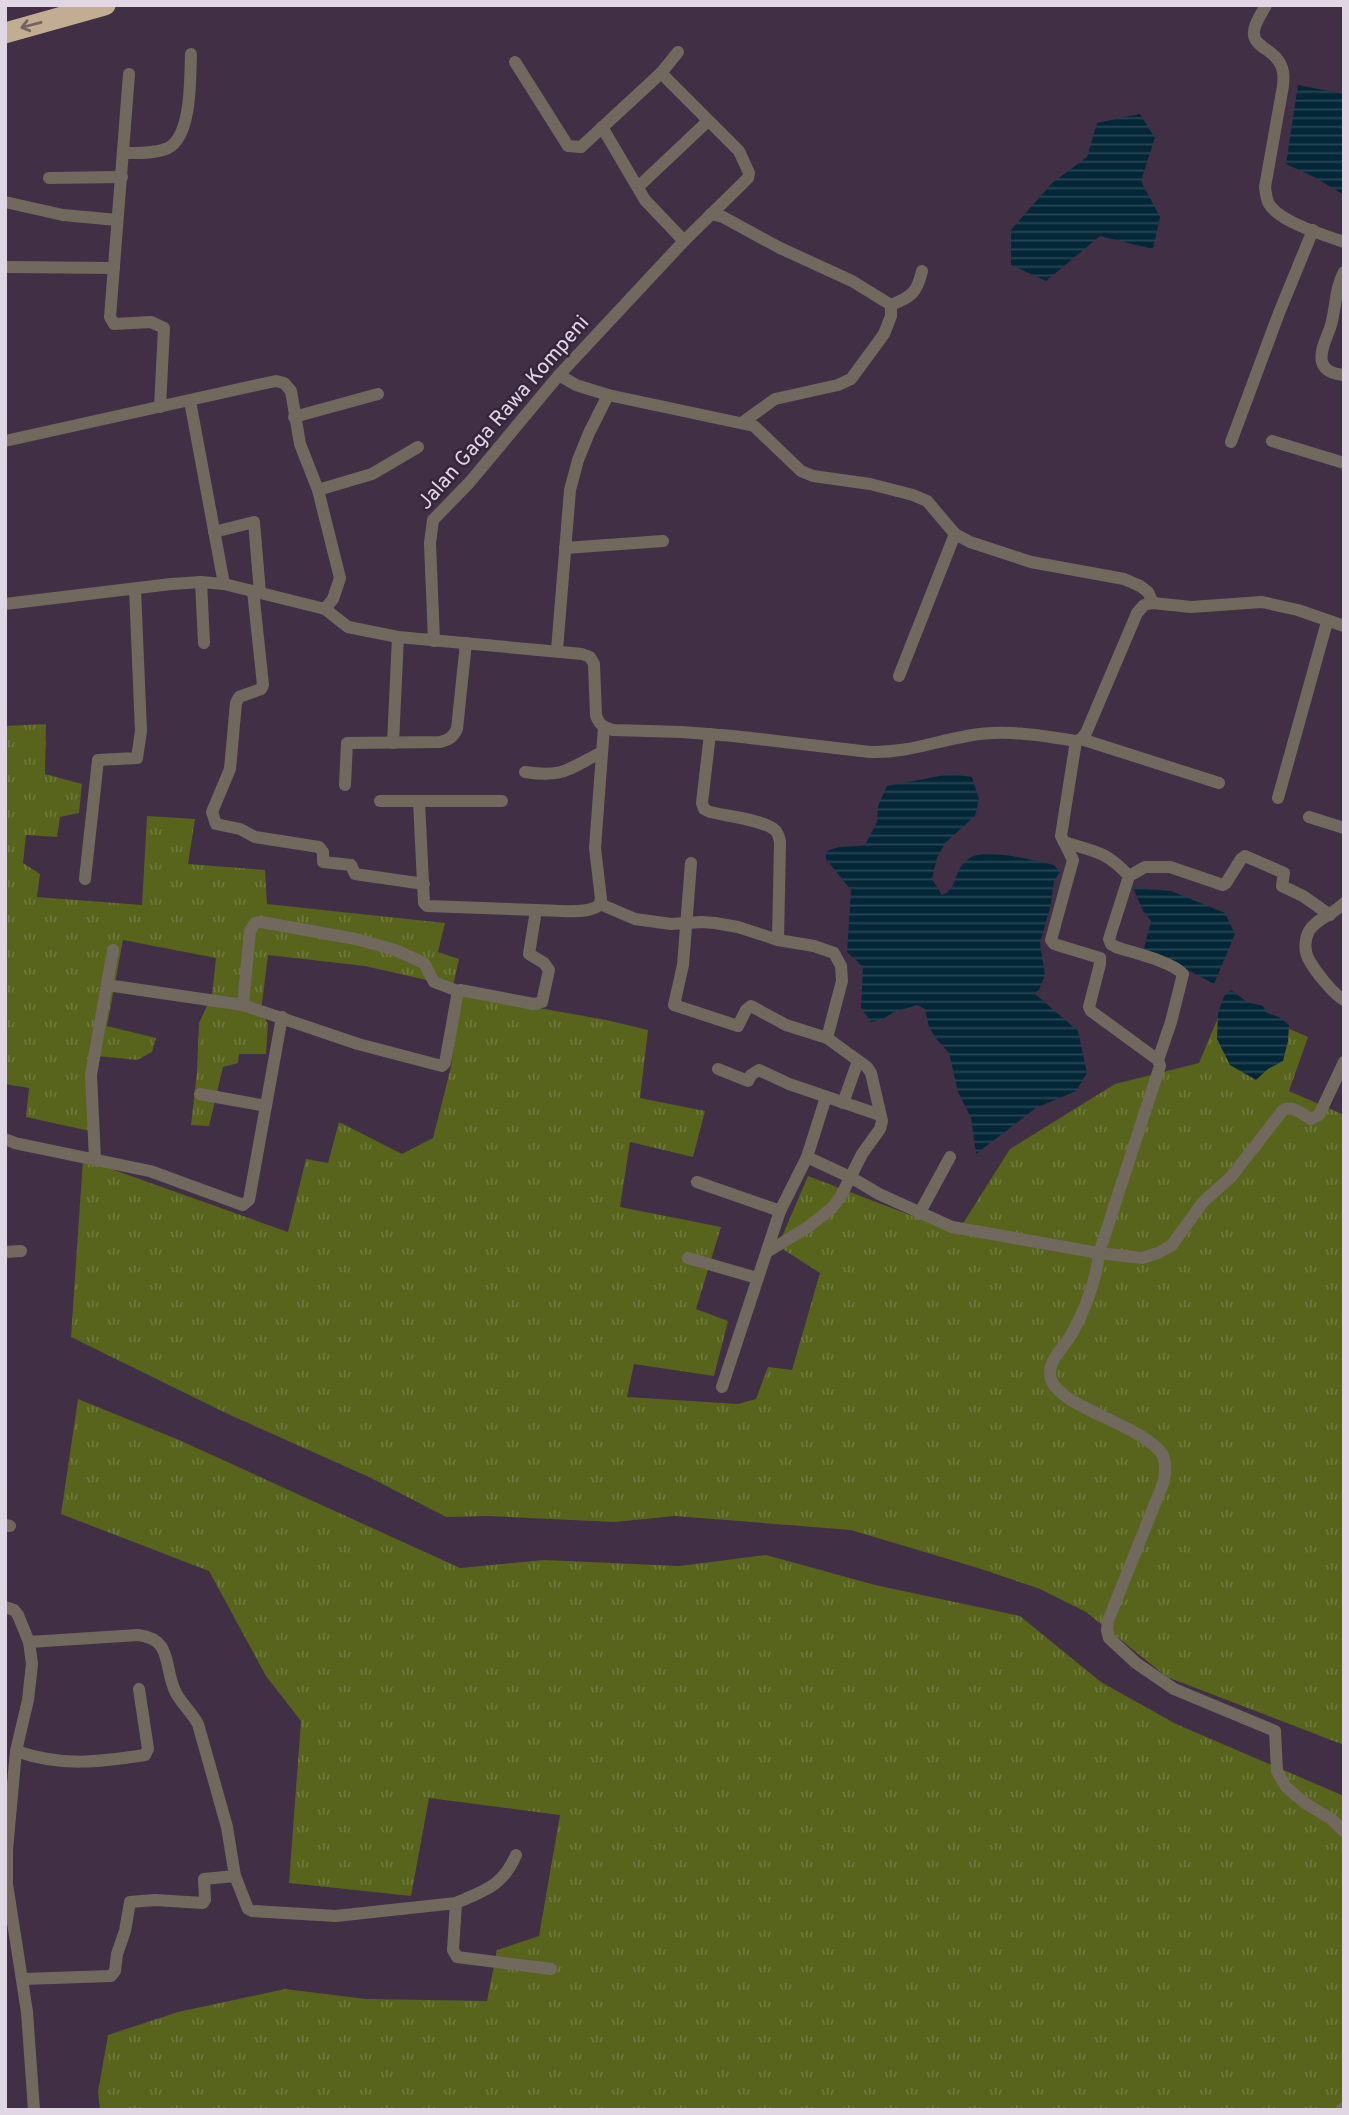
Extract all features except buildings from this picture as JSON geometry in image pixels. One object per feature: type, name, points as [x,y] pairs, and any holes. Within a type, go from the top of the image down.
[{"type":"highway","points":[[5,33],[105,5]]},
{"type":"street","points":[[1266,5],[1254,35],[1256,41],[1278,60],[1284,72],[1265,187],[1267,201],[1275,211],[1312,230],[1344,242]]},
{"type":"street","points":[[515,62],[568,146],[581,147],[661,73],[678,52]]},
{"type":"street","points":[[124,153],[146,153],[166,149],[175,143],[186,122],[191,54]]},
{"type":"street","points":[[638,187],[708,121],[661,73]]},
{"type":"street","points":[[129,74],[110,317],[114,324],[150,322],[164,328],[160,407]]},
{"type":"street","name":"Jalan Gaga Rawa Kompeni","points":[[434,641],[430,542],[433,520],[469,483],[559,375],[684,241],[748,178],[749,173],[739,150],[708,121]]},
{"type":"street","points":[[602,127],[651,208],[684,241]]},
{"type":"street","points":[[50,178],[122,177]]},
{"type":"street","points":[[5,202],[63,215],[117,220]]},
{"type":"street","points":[[711,214],[723,217],[780,248],[852,281],[891,305]]},
{"type":"street","points":[[1231,442],[1312,230]]},
{"type":"street","points":[[5,267],[114,268]]},
{"type":"street","points":[[891,305],[911,296],[920,282],[922,271]]},
{"type":"street","points":[[1344,271],[1338,286],[1322,364],[1335,374],[1344,375]]},
{"type":"street","points":[[743,422],[775,399],[838,385],[851,379],[884,334],[891,316],[891,305]]},
{"type":"street","points":[[559,375],[576,385],[608,395],[754,426],[802,471],[813,476],[870,484],[914,495],[926,501],[956,534],[984,548],[1031,562],[1124,579],[1148,592],[1153,603]]},
{"type":"street","points":[[5,441],[276,381],[284,383],[288,386],[300,444],[318,490],[340,578],[333,599],[326,609]]},
{"type":"street","points":[[294,417],[378,394]]},
{"type":"street","points":[[557,650],[570,491],[578,460],[608,395]]},
{"type":"street","points":[[190,401],[224,584]]},
{"type":"street","points":[[1272,441],[1344,463]]},
{"type":"street","name":"Jalan Gaga Rawa Kompeni","points":[[318,490],[372,474],[418,447]]},
{"type":"street","points":[[214,531],[254,522],[262,685],[261,689],[239,697],[236,703],[230,769],[212,812],[216,824],[240,829],[255,837],[322,849],[323,862],[351,865],[355,874],[424,884]]},
{"type":"street","points":[[899,676],[956,534]]},
{"type":"street","points":[[565,548],[663,541]]},
{"type":"street","points":[[201,582],[204,643]]},
{"type":"street","points":[[5,604],[201,582],[224,584],[326,609],[348,627],[398,637],[557,650],[590,657],[594,664],[598,722],[613,730],[710,734],[888,753],[988,733],[1026,733],[1078,740],[1219,783]]},
{"type":"street","points":[[85,879],[98,760],[137,758],[141,731],[135,589]]},
{"type":"street","points":[[1344,626],[1298,610],[1262,602],[1191,607],[1153,603],[1144,606],[1137,613],[1086,733],[1078,740],[1061,836],[1073,860],[1051,940],[1054,944],[1100,958],[1089,1007],[1091,1011],[1158,1060],[1160,1066],[1099,1253],[1097,1272],[1088,1297],[1071,1335],[1050,1370],[1051,1381],[1057,1390],[1078,1405],[1149,1441],[1161,1452],[1165,1469],[1164,1481],[1108,1621],[1109,1638],[1136,1662],[1174,1689],[1275,1731],[1278,1771],[1286,1787],[1344,1831]]},
{"type":"street","points":[[1278,797],[1327,622]]},
{"type":"street","points":[[393,743],[398,637]]},
{"type":"street","points":[[345,785],[347,743],[440,742],[454,735],[457,729],[466,643]]},
{"type":"street","points":[[419,802],[427,906],[536,910],[594,908],[600,904],[601,899],[595,848],[604,727]]},
{"type":"street","points":[[710,734],[702,803],[705,809],[764,824],[778,835],[779,940]]},
{"type":"street","points":[[525,772],[543,775],[560,773],[602,752]]},
{"type":"street","points":[[380,801],[502,801]]},
{"type":"street","points":[[1309,817],[1344,828]]},
{"type":"street","points":[[1064,842],[1100,852],[1115,860],[1129,876]]},
{"type":"street","points":[[1158,1060],[1183,974],[1168,965],[1115,947],[1111,943],[1109,939],[1129,876],[1145,867],[1170,867],[1223,884],[1245,856],[1284,873],[1282,886],[1303,895],[1330,915]]},
{"type":"street","points":[[691,863],[683,965],[674,1005],[734,1026],[740,1024],[746,1010],[751,1006],[786,1025],[827,1038],[872,1073],[882,1121],[880,1129],[862,1154],[852,1178],[832,1208],[808,1227],[767,1252]]},
{"type":"street","points":[[1344,903],[1308,932],[1306,949],[1307,957],[1335,995],[1344,1000]]},
{"type":"street","points":[[600,904],[635,919],[657,923],[702,922],[738,927],[834,953],[841,966],[842,981],[827,1038]]},
{"type":"street","points":[[243,1005],[250,931],[255,923],[261,922],[356,939],[395,950],[424,963],[434,982],[458,991],[534,1004],[542,1002],[549,970],[544,963],[528,954],[536,910]]},
{"type":"street","points":[[89,1158],[91,1075],[113,950]]},
{"type":"street","points":[[107,985],[243,1005],[358,1044],[442,1066],[445,1063],[458,991]]},
{"type":"street","points":[[5,1139],[150,1171],[243,1205],[249,1200],[282,1017]]},
{"type":"street","points":[[843,1103],[858,1061]]},
{"type":"street","points":[[807,1157],[919,1214],[952,1227],[1142,1258],[1172,1245],[1203,1202],[1231,1177],[1283,1110],[1293,1108],[1311,1119],[1319,1115],[1344,1062]]},
{"type":"street","points":[[718,1069],[748,1081],[751,1075],[759,1070],[880,1115]]},
{"type":"street","points":[[200,1094],[266,1106]]},
{"type":"street","points":[[722,1387],[780,1211],[807,1157],[826,1097]]},
{"type":"street","points":[[919,1214],[950,1157]]},
{"type":"street","points":[[696,1182],[780,1211]]},
{"type":"street","points":[[5,1252],[21,1251]]},
{"type":"street","points":[[688,1258],[757,1278]]},
{"type":"street","points":[[5,1607],[14,1610],[18,1615],[29,1642],[32,1664],[28,1700],[16,1751],[7,1850],[7,1884],[27,2012],[34,2110]]},
{"type":"street","points":[[29,1642],[138,1635],[149,1636],[161,1644],[176,1692],[198,1724],[227,1827],[234,1876],[245,1906],[252,1911],[336,1916],[456,1903],[502,1879],[510,1870],[516,1855]]},
{"type":"street","points":[[16,1751],[42,1759],[79,1763],[145,1755],[148,1749],[139,1689]]},
{"type":"street","points":[[23,1979],[111,1976],[115,1972],[130,1902],[155,1900],[203,1903],[204,1879],[234,1876]]},
{"type":"street","points":[[456,1903],[453,1950],[457,1958],[551,1969]]},
{"type":"green space","points":[[46,724],[45,774],[82,784],[79,813],[60,817],[57,837],[26,835],[23,863],[40,874],[37,897],[142,905],[147,816],[195,819],[188,864],[265,870],[267,904],[445,923],[438,952],[459,959],[453,986],[365,966],[268,955],[261,1011],[268,1024],[266,1054],[239,1054],[238,1063],[223,1067],[209,1126],[191,1125],[199,1023],[212,995],[216,958],[123,940],[107,1026],[156,1038],[152,1052],[137,1060],[97,1056],[90,1131],[26,1117],[29,1088],[5,1084],[5,726]]},
{"type":"green space","points":[[461,994],[648,1030],[640,1098],[705,1111],[693,1157],[630,1142],[620,1207],[721,1227],[696,1309],[728,1321],[714,1376],[634,1364],[627,1397],[738,1404],[756,1399],[768,1367],[792,1370],[820,1273],[778,1246],[808,1176],[957,1233],[1010,1149],[1115,1084],[1199,1063],[1225,1001],[1308,1037],[1289,1091],[1344,1115],[1344,1745],[1167,1677],[1086,1612],[1040,1589],[851,1530],[675,1516],[614,1522],[488,1516],[446,1517],[369,1477],[230,1415],[71,1337],[83,1159],[288,1232],[306,1159],[328,1163],[339,1122],[402,1154],[433,1138],[451,1067]]},
{"type":"green space","points":[[78,1399],[179,1440],[460,1568],[544,1560],[679,1566],[766,1555],[875,1585],[1020,1616],[1101,1682],[1176,1724],[1344,1796],[1344,2110],[100,2110],[98,2092],[108,2035],[178,2012],[285,1989],[366,1999],[487,2001],[497,1950],[539,1936],[560,1815],[429,1798],[411,1896],[289,1883],[301,1721],[266,1676],[209,1571],[61,1514]]},
{"type":"water","points":[[1298,85],[1344,94],[1344,195],[1286,164]]},
{"type":"water","points":[[1140,114],[1155,138],[1141,181],[1160,217],[1153,249],[1100,236],[1046,281],[1011,265],[1011,230],[1052,183],[1087,157],[1097,123]]},
{"type":"water","points":[[950,774],[972,777],[979,800],[975,816],[945,843],[937,858],[932,879],[942,895],[951,888],[960,868],[969,858],[984,854],[1054,865],[1060,872],[1054,881],[1051,904],[1040,943],[1045,975],[1039,990],[1034,993],[1078,1031],[1087,1073],[1076,1091],[1036,1108],[976,1154],[971,1118],[958,1092],[949,1053],[929,1027],[925,1009],[917,1005],[871,1022],[861,1008],[863,967],[847,952],[851,890],[826,859],[826,852],[831,850],[865,845],[877,822],[878,806],[887,786]]},
{"type":"water","points":[[1133,888],[1171,891],[1225,913],[1235,934],[1214,984],[1173,962],[1143,952],[1151,921],[1143,911]]},
{"type":"water","points":[[1231,990],[1247,1002],[1263,1006],[1267,1013],[1279,1017],[1289,1025],[1283,1061],[1256,1080],[1230,1065],[1217,1039],[1218,1013],[1224,996]]}]
